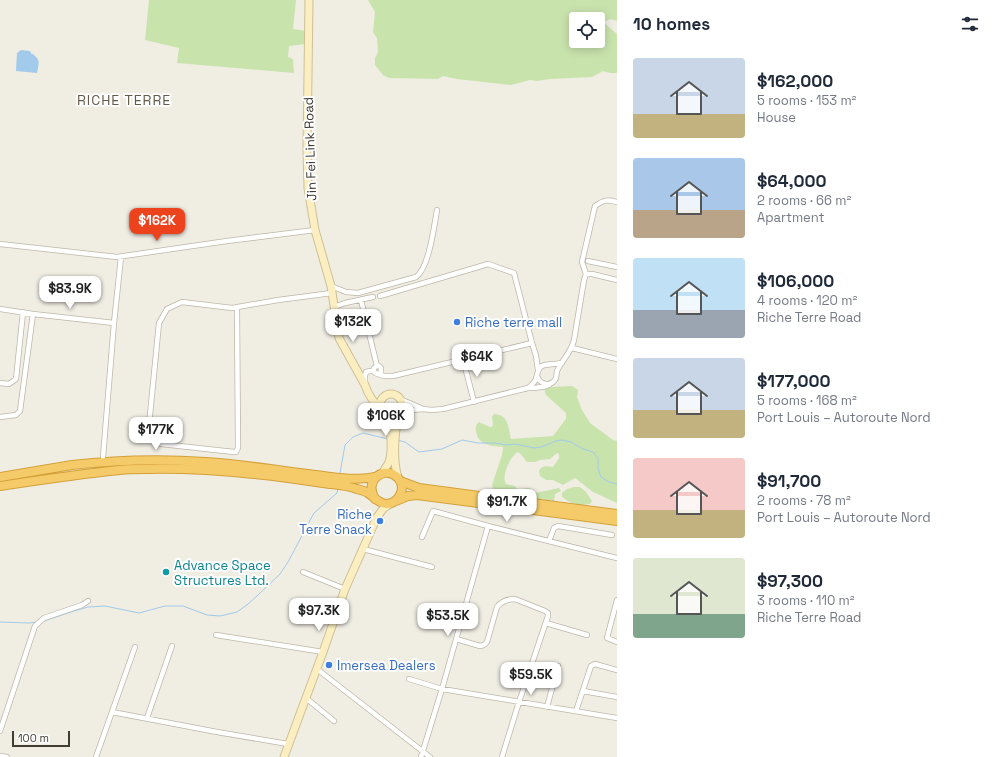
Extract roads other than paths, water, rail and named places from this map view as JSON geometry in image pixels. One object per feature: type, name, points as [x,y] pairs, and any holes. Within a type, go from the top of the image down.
[{"type":"highway","points":[[0,477],[73,465],[124,461],[184,460],[245,466],[339,482],[367,492],[377,500],[386,504],[408,496],[418,495],[617,521]]},
{"type":"highway","points":[[0,486],[121,470],[199,469],[339,482],[391,473],[399,480],[419,488],[617,514]]},
{"type":"highway","points":[[377,500],[371,491],[371,486],[374,478],[380,474]]},
{"type":"highway","points":[[393,502],[402,492],[402,486],[399,480]]},
{"type":"main road","name":"Jin Fei Link Road","points":[[309,0],[308,188],[315,230],[332,290],[335,292],[336,306]]},
{"type":"main road","points":[[336,306],[342,339],[367,392],[375,404],[390,416],[399,412]]},
{"type":"main road","points":[[365,385],[379,396],[395,394],[402,402],[402,407],[399,412],[396,426],[395,450],[396,470],[399,480]]},
{"type":"main road","points":[[380,474],[387,466],[391,445],[390,425],[381,408],[381,401],[385,396]]},
{"type":"main road","points":[[284,757],[345,589],[377,517],[379,508],[377,500]]},
{"type":"main road","points":[[377,517],[383,509],[393,502]]},
{"type":"street","points":[[399,412],[423,409],[443,409],[528,388],[544,387],[555,380],[562,363],[572,348],[574,340],[586,274],[582,262],[595,206],[603,201],[610,200],[617,202]]},
{"type":"street","points":[[237,308],[238,448],[236,452],[161,444],[152,440],[148,435],[160,323],[167,309],[182,302],[237,308],[332,290],[358,293],[416,277],[423,269],[432,241],[437,210]]},
{"type":"street","points":[[0,244],[121,257],[227,241],[315,230]]},
{"type":"street","points":[[103,458],[121,257]]},
{"type":"street","points":[[588,261],[617,267]]},
{"type":"street","points":[[380,296],[488,264],[514,273],[536,356],[538,370],[537,376],[532,385],[528,388]]},
{"type":"street","points":[[586,274],[617,280]]},
{"type":"street","points":[[336,306],[373,297]]},
{"type":"street","points":[[361,300],[378,370]]},
{"type":"street","points":[[0,309],[114,323]]},
{"type":"street","points":[[0,383],[9,384],[16,379],[23,312]]},
{"type":"street","points":[[0,417],[16,415],[20,411],[33,314]]},
{"type":"street","points":[[365,385],[366,372],[370,370],[378,370],[389,376],[401,374],[532,343]]},
{"type":"street","points":[[572,348],[617,359]]},
{"type":"street","points":[[536,356],[546,365],[554,368],[557,373]]},
{"type":"street","points":[[463,359],[474,402]]},
{"type":"street","points":[[538,370],[541,366],[562,363]]},
{"type":"street","points":[[537,376],[540,382],[550,384]]},
{"type":"street","points":[[400,399],[423,409]]},
{"type":"street","points":[[422,537],[433,511],[617,558]]},
{"type":"street","points":[[421,757],[442,689],[488,526]]},
{"type":"street","points":[[549,541],[554,528],[558,526],[612,535]]},
{"type":"street","points":[[363,548],[432,567]]},
{"type":"street","points":[[303,572],[345,589]]},
{"type":"street","points":[[456,639],[480,646],[484,645],[487,642],[497,607],[511,599],[515,599],[548,613],[546,624],[502,757]]},
{"type":"street","points":[[617,600],[607,638],[617,642]]},
{"type":"street","points":[[0,731],[35,626],[44,618],[82,605],[88,601]]},
{"type":"street","points":[[546,624],[587,635]]},
{"type":"street","points":[[216,635],[323,652]]},
{"type":"street","points":[[147,718],[172,646]]},
{"type":"street","points":[[96,757],[135,647]]},
{"type":"street","points":[[576,711],[591,666],[595,664],[617,670]]},
{"type":"street","points":[[547,707],[558,666]]},
{"type":"street","points":[[317,669],[430,757]]},
{"type":"street","points":[[409,679],[442,689],[617,718]]},
{"type":"street","points":[[583,691],[617,697]]},
{"type":"street","points":[[306,698],[334,721]]},
{"type":"street","points":[[112,712],[288,744]]},
{"type":"street","points":[[0,756],[7,757]]},
{"type":"water","points":[[21,50],[30,51],[37,58],[39,64],[37,73],[16,71],[17,53]]},
{"type":"waterway","points":[[340,473],[345,445],[353,437],[363,433],[388,439]]},
{"type":"waterway","points":[[397,440],[405,442],[419,452],[442,449],[462,440],[478,443],[496,443],[506,445],[515,444],[534,448],[562,440],[571,442],[583,449],[593,452],[598,458],[598,469],[601,477],[609,482],[617,484]]},
{"type":"waterway","points":[[44,621],[88,607],[105,606],[139,613],[165,606],[183,606],[207,615],[220,616],[237,612],[248,604],[280,574],[314,513],[337,493],[338,488]]},
{"type":"waterway","points":[[0,622],[37,622]]},
{"type":"place","name":"Riche terre mall","points":[[457,322]]},
{"type":"place","name":"Riche Terre Snack","points":[[380,521]]},
{"type":"place","name":"Advance Space Structures Ltd.","points":[[166,572]]},
{"type":"place","name":"Imersea Dealers","points":[[329,665]]},
{"type":"district","name":"RICHE TERRE","points":[[124,100]]}]
